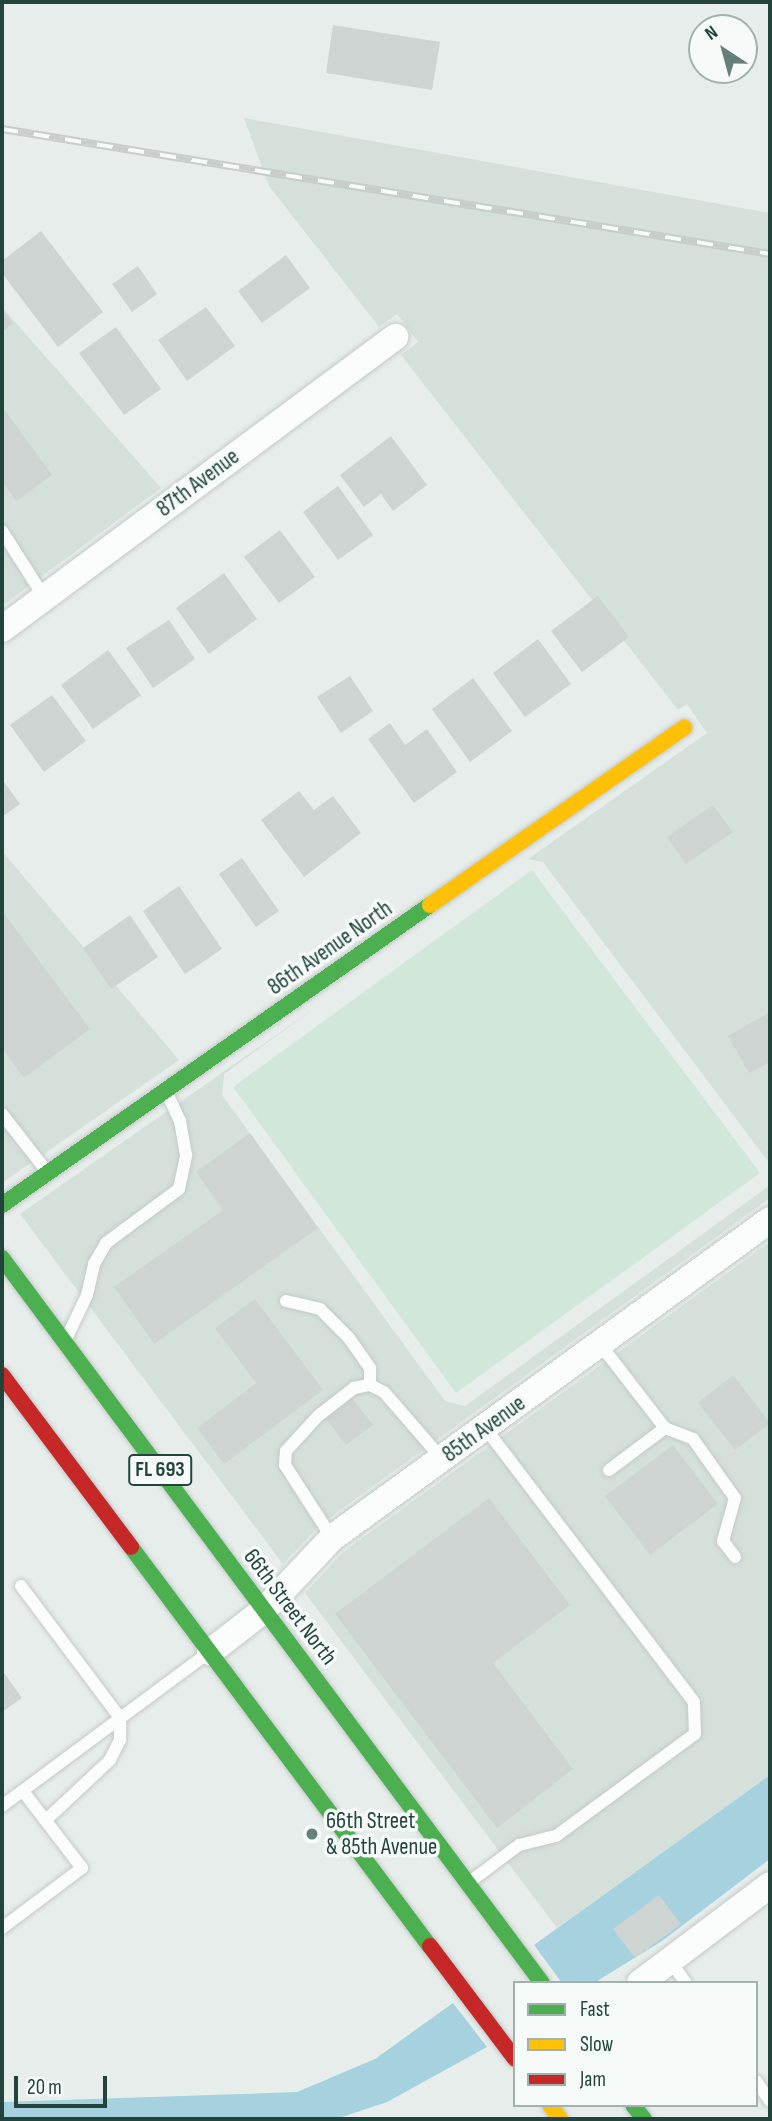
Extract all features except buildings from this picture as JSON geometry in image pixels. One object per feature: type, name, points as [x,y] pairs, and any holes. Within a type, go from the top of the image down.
[{"type":"main road","name":"86th Avenue North","points":[[2,1205],[684,727]]},
{"type":"main road","name":"66th Street North","points":[[2,1258],[541,1981]]},
{"type":"main road","name":"FL 693","points":[[2,1375],[513,2056]]},
{"type":"street","name":"87th Avenue","points":[[2,629],[395,337]]},
{"type":"street","name":"85th Avenue","points":[[210,1652],[264,1610],[332,1538],[770,1220]]},
{"type":"street","points":[[642,1981],[770,1885]]},
{"type":"lane","points":[[2,531],[44,597]]},
{"type":"lane","points":[[65,1342],[87,1295],[94,1264],[106,1243],[179,1189],[186,1155],[180,1121],[166,1091]]},
{"type":"lane","points":[[2,1114],[47,1172]]},
{"type":"lane","points":[[286,1301],[320,1309],[339,1328],[370,1368],[370,1385]]},
{"type":"lane","points":[[600,1344],[665,1428],[693,1439],[735,1498],[723,1541],[735,1557]]},
{"type":"lane","points":[[332,1538],[285,1465],[286,1451],[318,1416],[354,1388],[370,1385],[384,1392],[442,1459]]},
{"type":"lane","points":[[468,1883],[519,1845],[556,1836],[695,1734],[694,1702],[485,1428]]},
{"type":"lane","points":[[609,1470],[665,1428]]},
{"type":"lane","points":[[21,1586],[120,1718],[120,1740],[110,1760],[46,1820]]},
{"type":"lane","points":[[2,1806],[210,1652]]},
{"type":"lane","points":[[2,1928],[82,1868],[23,1790]]},
{"type":"lane","points":[[669,1959],[685,1981]]},
{"type":"lane","points":[[758,2084],[770,2101]]},
{"type":"shaded area","points":[[244,118],[770,213],[770,1164],[543,862],[528,859],[707,733],[687,704],[678,710],[401,355],[418,342],[397,314],[379,327],[269,186]]},
{"type":"shaded area","points":[[2,307],[161,488],[2,606]]},
{"type":"shaded area","points":[[2,851],[179,1060],[2,1183]]},
{"type":"shaded area","points":[[319,1005],[224,1074],[222,1095],[445,1401],[465,1406],[769,1186],[770,1172],[770,1198],[321,1524],[283,1564],[20,1214]]},
{"type":"shaded area","points":[[770,1242],[770,1775],[557,1928],[305,1593],[343,1552]]},
{"type":"green space","points":[[532,870],[760,1173],[456,1393],[233,1087]]},
{"type":"water","points":[[770,1775],[770,1859],[662,1941],[597,1981],[561,1981],[534,1945]]},
{"type":"water","points":[[453,2003],[487,2047],[387,2102],[336,2119],[2,2119],[2,2102],[297,2092],[375,2059]]},
{"type":"railway","points":[[2,129],[770,254]]},
{"type":"traffic: fast","points":[[2,1205],[430,905]]},
{"type":"traffic: fast","points":[[2,1258],[541,1981]]},
{"type":"traffic: fast","points":[[131,1547],[430,1946]]},
{"type":"traffic: fast","points":[[635,2107],[644,2119]]},
{"type":"traffic: slow","points":[[430,905],[684,728]]},
{"type":"traffic: slow","points":[[551,2107],[560,2119]]},
{"type":"traffic: jam","points":[[2,1375],[131,1547]]},
{"type":"traffic: jam","points":[[430,1946],[513,2056]]},
{"type":"place","name":"66th Street & 85th Avenue","points":[[312,1834]]}]
